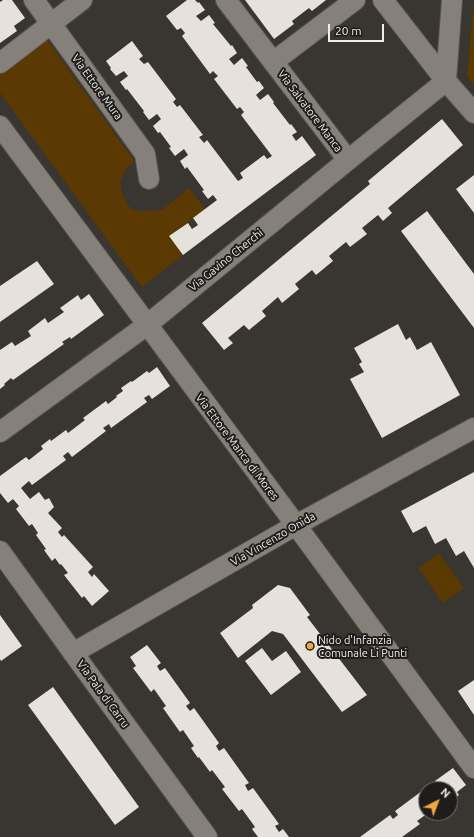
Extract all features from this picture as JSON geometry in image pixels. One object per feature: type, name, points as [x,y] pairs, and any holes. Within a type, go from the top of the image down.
[{"type":"street","name":"Via Ettore Mura","points":[[34,0],[145,154],[149,178]]},
{"type":"street","points":[[0,63],[82,0]]},
{"type":"street","name":"Via Salvatore Manca","points":[[226,0],[348,160]]},
{"type":"street","name":"Via Salvatore Manca","points":[[273,62],[356,0]]},
{"type":"street","points":[[383,0],[446,81],[474,113]]},
{"type":"street","points":[[446,81],[452,0]]},
{"type":"street","name":"Via Gavino Cherchi","points":[[0,432],[147,325],[446,81]]},
{"type":"street","name":"Via Ettore Manca di Mores","points":[[0,126],[474,768]]},
{"type":"street","name":"Via Vincenzo Onida","points":[[73,653],[296,526],[474,428]]},
{"type":"street","name":"Via Pala di Carru","points":[[0,551],[207,837]]},
{"type":"shaded area","points":[[474,0],[474,85],[467,76]]},
{"type":"shaded area","points":[[47,40],[135,162],[126,169],[120,181],[123,196],[131,209],[142,211],[162,210],[189,188],[205,209],[170,236],[183,255],[142,287],[0,93],[0,73]]},
{"type":"shaded area","points":[[439,553],[464,588],[443,603],[418,568]]},
{"type":"building","points":[[3,0],[12,0],[25,18],[14,26],[17,31],[0,43],[0,2]]},
{"type":"building","points":[[187,0],[195,0],[198,3],[199,2],[205,10],[196,16],[201,21],[209,15],[215,23],[213,24],[231,46],[232,45],[237,53],[229,59],[234,65],[242,58],[248,66],[246,67],[257,82],[259,81],[264,88],[256,95],[260,100],[268,94],[274,102],[273,103],[297,132],[292,135],[296,141],[302,136],[316,155],[183,255],[169,236],[188,223],[192,229],[198,225],[193,218],[217,200],[213,195],[208,199],[202,191],[204,190],[187,167],[185,169],[180,161],[188,155],[184,149],[175,156],[169,148],[171,147],[160,132],[158,133],[153,126],[161,119],[157,114],[149,120],[143,112],[144,111],[120,82],[128,76],[124,71],[116,76],[106,61],[132,41],[143,56],[139,59],[144,64],[148,62],[176,99],[173,102],[177,107],[180,105],[203,135],[199,137],[204,143],[207,140],[238,181],[243,178],[240,173],[264,155],[267,159],[272,156],[241,115],[244,112],[240,107],[237,109],[214,79],[218,76],[213,71],[210,74],[182,36],[185,33],[181,28],[177,30],[166,16]]},
{"type":"building","points":[[245,0],[326,0],[312,11],[309,8],[292,21],[294,24],[274,39]]},
{"type":"building","points":[[442,119],[463,145],[388,208],[392,213],[383,221],[378,215],[362,228],[367,234],[350,247],[346,242],[329,256],[333,261],[316,275],[312,270],[295,284],[299,289],[282,303],[278,297],[262,311],[266,316],[249,330],[244,325],[228,338],[233,343],[224,350],[202,323],[370,184],[368,181]]},
{"type":"building","points":[[474,175],[474,213],[456,189]]},
{"type":"building","points":[[427,211],[474,274],[474,328],[401,231]]},
{"type":"building","points":[[37,261],[54,284],[0,322],[0,286]]},
{"type":"building","points":[[89,294],[104,315],[71,339],[70,337],[62,342],[64,344],[13,380],[11,378],[0,389],[0,350],[12,342],[15,346],[31,336],[28,331],[45,318],[48,323],[64,312],[60,308],[78,295],[81,300]]},
{"type":"building","points":[[398,324],[406,340],[410,337],[417,350],[431,342],[460,395],[382,438],[350,379],[364,372],[359,364],[362,362],[354,348]]},
{"type":"building","points":[[157,367],[170,386],[152,399],[149,395],[144,398],[147,402],[111,428],[109,424],[103,428],[106,431],[72,457],[68,452],[63,456],[66,460],[32,485],[29,481],[21,488],[30,499],[39,492],[45,500],[49,498],[54,507],[48,513],[62,528],[58,532],[62,537],[64,535],[93,567],[88,572],[92,577],[94,574],[109,591],[92,606],[84,596],[82,598],[64,575],[68,573],[61,564],[60,565],[55,558],[52,561],[44,550],[46,549],[36,535],[38,533],[32,524],[29,526],[16,509],[19,506],[13,499],[8,503],[0,493],[0,476],[26,457],[29,460],[43,449],[41,446],[50,439],[51,441],[66,430],[68,433],[85,420],[83,418],[106,401],[108,404],[117,397],[116,396],[123,391],[121,388],[147,371],[149,373]]},
{"type":"building","points":[[474,472],[474,568],[464,551],[456,556],[446,538],[435,544],[426,526],[413,533],[401,511]]},
{"type":"building","name":"Nido d'Infanzia Comunale Li Punti","points":[[278,585],[290,588],[310,615],[307,617],[367,695],[342,712],[283,634],[272,631],[238,658],[220,633],[253,608],[252,605]]},
{"type":"building","points":[[0,615],[22,646],[1,661],[0,659]]},
{"type":"building","points":[[147,645],[161,663],[157,666],[160,671],[165,668],[190,703],[186,706],[190,711],[194,708],[219,743],[216,746],[219,751],[224,748],[249,783],[245,785],[248,791],[253,788],[279,824],[275,826],[279,832],[283,829],[289,837],[258,837],[252,829],[255,827],[242,809],[239,811],[222,789],[225,787],[212,770],[210,772],[199,757],[198,758],[191,748],[194,746],[183,730],[180,732],[163,708],[166,706],[154,689],[151,692],[133,668],[136,666],[130,657]]},
{"type":"building","points":[[262,648],[272,661],[286,651],[301,672],[271,695],[245,661]]},
{"type":"building","points":[[474,680],[474,715],[458,691]]},
{"type":"building","points":[[53,687],[139,807],[115,825],[28,705]]},
{"type":"building","points":[[453,768],[466,785],[458,791],[458,781],[435,781]]},
{"type":"building","points":[[418,794],[417,821],[420,824],[402,837],[360,837],[390,815],[393,819],[398,815],[395,811]]},
{"type":"place","name":"Nido d'Infanzia Comunale Li Punti","points":[[310,646]]}]
